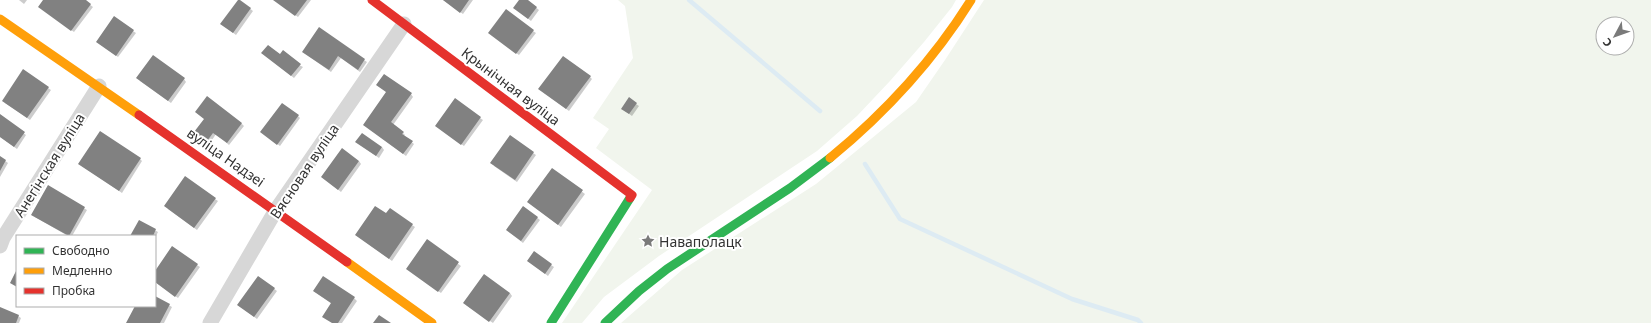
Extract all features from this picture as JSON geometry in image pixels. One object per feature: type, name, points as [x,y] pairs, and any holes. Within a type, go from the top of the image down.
[{"type":"street","name":"Крынічная вуліца","points":[[372,0],[632,195],[551,323]]},
{"type":"street","points":[[605,323],[624,304],[676,262],[709,242],[826,162],[868,127],[903,92],[936,54],[971,0]]},
{"type":"street","name":"вуліца Надзеі","points":[[0,19],[99,86],[276,210],[432,323]]},
{"type":"street","name":"Вясновая вуліца","points":[[210,323],[276,210],[404,24]]},
{"type":"street","name":"Анегінская вуліца","points":[[0,246],[3,238],[99,86]]},
{"type":"shaded area","points":[[618,0],[956,0],[924,42],[890,81],[857,116],[817,151],[659,256],[604,297],[582,323],[562,323],[652,190],[596,148],[609,129],[593,118],[633,58],[625,6]]},
{"type":"shaded area","points":[[984,0],[1651,0],[1651,323],[621,323],[682,270],[816,184],[916,102]]},
{"type":"building","points":[[43,0],[86,0],[91,4],[71,31],[38,7]]},
{"type":"building","points":[[238,0],[251,8],[233,33],[220,24]]},
{"type":"building","points":[[273,0],[307,0],[295,16]]},
{"type":"building","points":[[443,0],[469,0],[460,13]]},
{"type":"building","points":[[519,0],[528,0],[537,7],[528,19],[513,8]]},
{"type":"building","points":[[506,9],[534,30],[516,54],[488,33]]},
{"type":"building","points":[[114,16],[134,30],[116,56],[96,42]]},
{"type":"building","points":[[319,27],[365,59],[358,70],[338,56],[329,70],[302,52]]},
{"type":"building","points":[[268,45],[280,54],[283,50],[301,64],[291,76],[261,53]]},
{"type":"building","points":[[153,55],[185,78],[168,101],[136,78]]},
{"type":"building","points":[[563,56],[591,76],[566,109],[538,89]]},
{"type":"building","points":[[23,69],[49,87],[27,118],[2,101]]},
{"type":"building","points":[[384,74],[412,93],[391,122],[404,132],[402,134],[413,141],[403,154],[363,125],[386,92],[376,85]]},
{"type":"building","points":[[207,96],[242,123],[227,143],[213,133],[207,141],[194,132],[204,119],[195,112]]},
{"type":"building","points":[[629,97],[637,103],[629,114],[621,109]]},
{"type":"building","points":[[455,98],[481,117],[461,145],[435,126]]},
{"type":"building","points":[[282,103],[299,115],[277,145],[260,132]]},
{"type":"building","points":[[0,114],[25,132],[14,147],[0,137]]},
{"type":"building","points":[[100,131],[141,158],[119,191],[78,164]]},
{"type":"building","points":[[362,133],[382,147],[376,156],[355,142]]},
{"type":"building","points":[[510,135],[534,152],[515,180],[490,163]]},
{"type":"building","points":[[342,148],[359,161],[338,190],[321,177]]},
{"type":"building","points":[[0,156],[6,160],[0,171]]},
{"type":"building","points":[[552,168],[583,190],[558,225],[527,202]]},
{"type":"building","points":[[185,176],[216,198],[194,228],[164,206]]},
{"type":"building","points":[[48,185],[85,207],[70,235],[31,215]]},
{"type":"building","points":[[375,206],[386,213],[390,208],[413,224],[389,259],[355,235]]},
{"type":"building","points":[[523,206],[538,217],[521,241],[506,230]]},
{"type":"building","points":[[139,220],[156,229],[153,235],[131,235]]},
{"type":"building","points":[[427,239],[459,262],[438,292],[406,269]]},
{"type":"building","points":[[172,246],[198,264],[175,297],[156,283],[156,270]]},
{"type":"building","points":[[534,251],[552,264],[545,274],[527,261]]},
{"type":"building","points":[[16,271],[16,286],[10,283]]},
{"type":"building","points":[[484,274],[510,293],[489,322],[463,303]]},
{"type":"building","points":[[258,276],[275,288],[254,317],[237,305]]},
{"type":"building","points":[[323,276],[355,297],[338,323],[332,323],[322,317],[331,303],[313,291]]},
{"type":"building","points":[[156,297],[170,304],[160,323],[126,323],[134,307],[156,307]]},
{"type":"building","points":[[0,307],[19,315],[16,323],[0,323]]},
{"type":"building","points":[[379,315],[391,323],[373,323]]},
{"type":"waterway","points":[[689,0],[820,111]]},
{"type":"waterway","points":[[865,164],[900,219],[1072,299],[1138,320],[1141,323]]},
{"type":"traffic: fast","points":[[605,323],[639,291],[667,269],[790,188],[830,158]]},
{"type":"traffic: fast","points":[[551,323],[630,198]]},
{"type":"traffic: slow","points":[[830,158],[851,141],[907,85],[941,44],[971,0]]},
{"type":"traffic: slow","points":[[0,19],[139,115]]},
{"type":"traffic: slow","points":[[347,262],[432,323]]},
{"type":"traffic: jam","points":[[372,0],[632,195],[630,198]]},
{"type":"traffic: jam","points":[[139,115],[347,262]]},
{"type":"place","name":"Наваполацк","points":[[648,241]]}]
